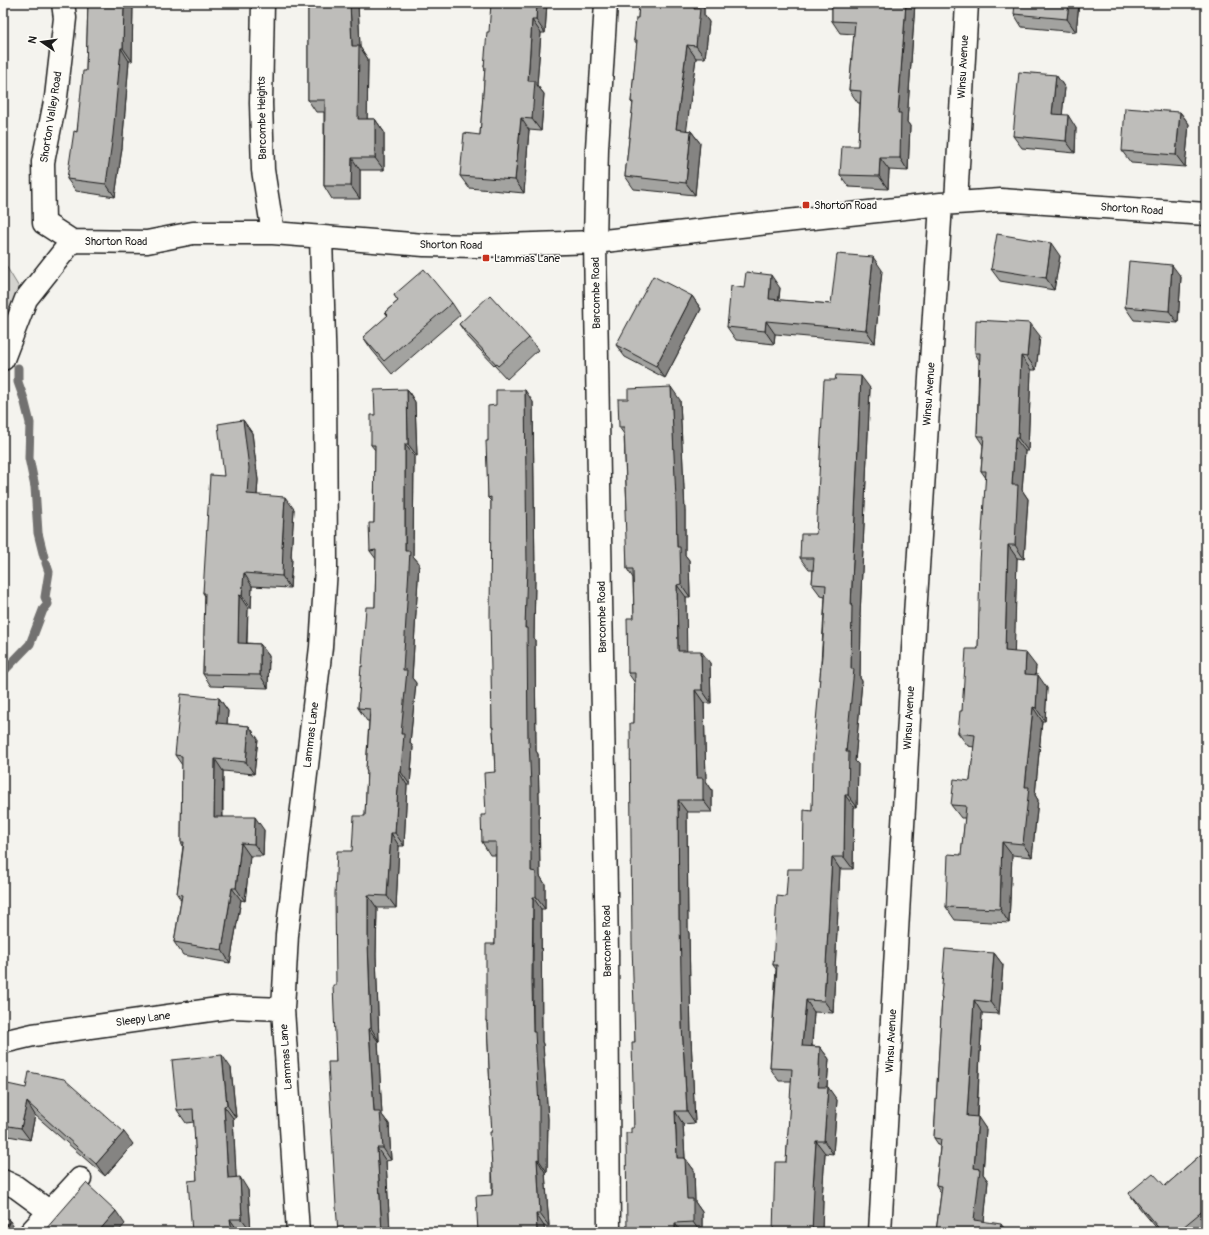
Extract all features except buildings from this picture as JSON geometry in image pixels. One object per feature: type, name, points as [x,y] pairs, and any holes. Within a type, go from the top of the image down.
[{"type":"street","name":"Shorton Valley Road","points":[[63,3],[65,18],[58,81],[43,162],[44,223],[72,241]]},
{"type":"street","name":"Barcombe Heights","points":[[263,3],[261,103],[263,170],[273,233]]},
{"type":"street","name":"Barcombe Road","points":[[606,3],[597,148],[595,242],[607,944],[608,1232]]},
{"type":"street","name":"Winsu Avenue","points":[[880,1232],[914,639],[948,203],[966,3]]},
{"type":"street","name":"Shorton Road","points":[[3,359],[26,299],[72,241],[147,242],[193,233],[273,233],[424,245],[477,246],[595,242],[948,203],[1002,200],[1206,214]]},
{"type":"street","name":"Lammas Lane","points":[[298,1232],[283,1009],[287,935],[321,647],[326,568],[325,373],[320,237]]},
{"type":"street","name":"Sleepy Lane","points":[[3,1042],[34,1035],[232,1007],[283,1009]]},
{"type":"street","points":[[31,1232],[80,1179]]},
{"type":"street","points":[[3,1181],[16,1187],[50,1212]]},
{"type":"shaded area","points":[[3,261],[26,299],[3,359]]},
{"type":"waterway","points":[[18,368],[18,382],[30,423],[29,458],[35,487],[38,533],[44,557]]},
{"type":"waterway","points":[[3,672],[30,644],[43,610],[48,604],[45,597],[49,572],[46,563]]},
{"type":"place","name":"Shorton Road","points":[[806,205]]},
{"type":"place","name":"Lammas Lane","points":[[486,258]]}]
